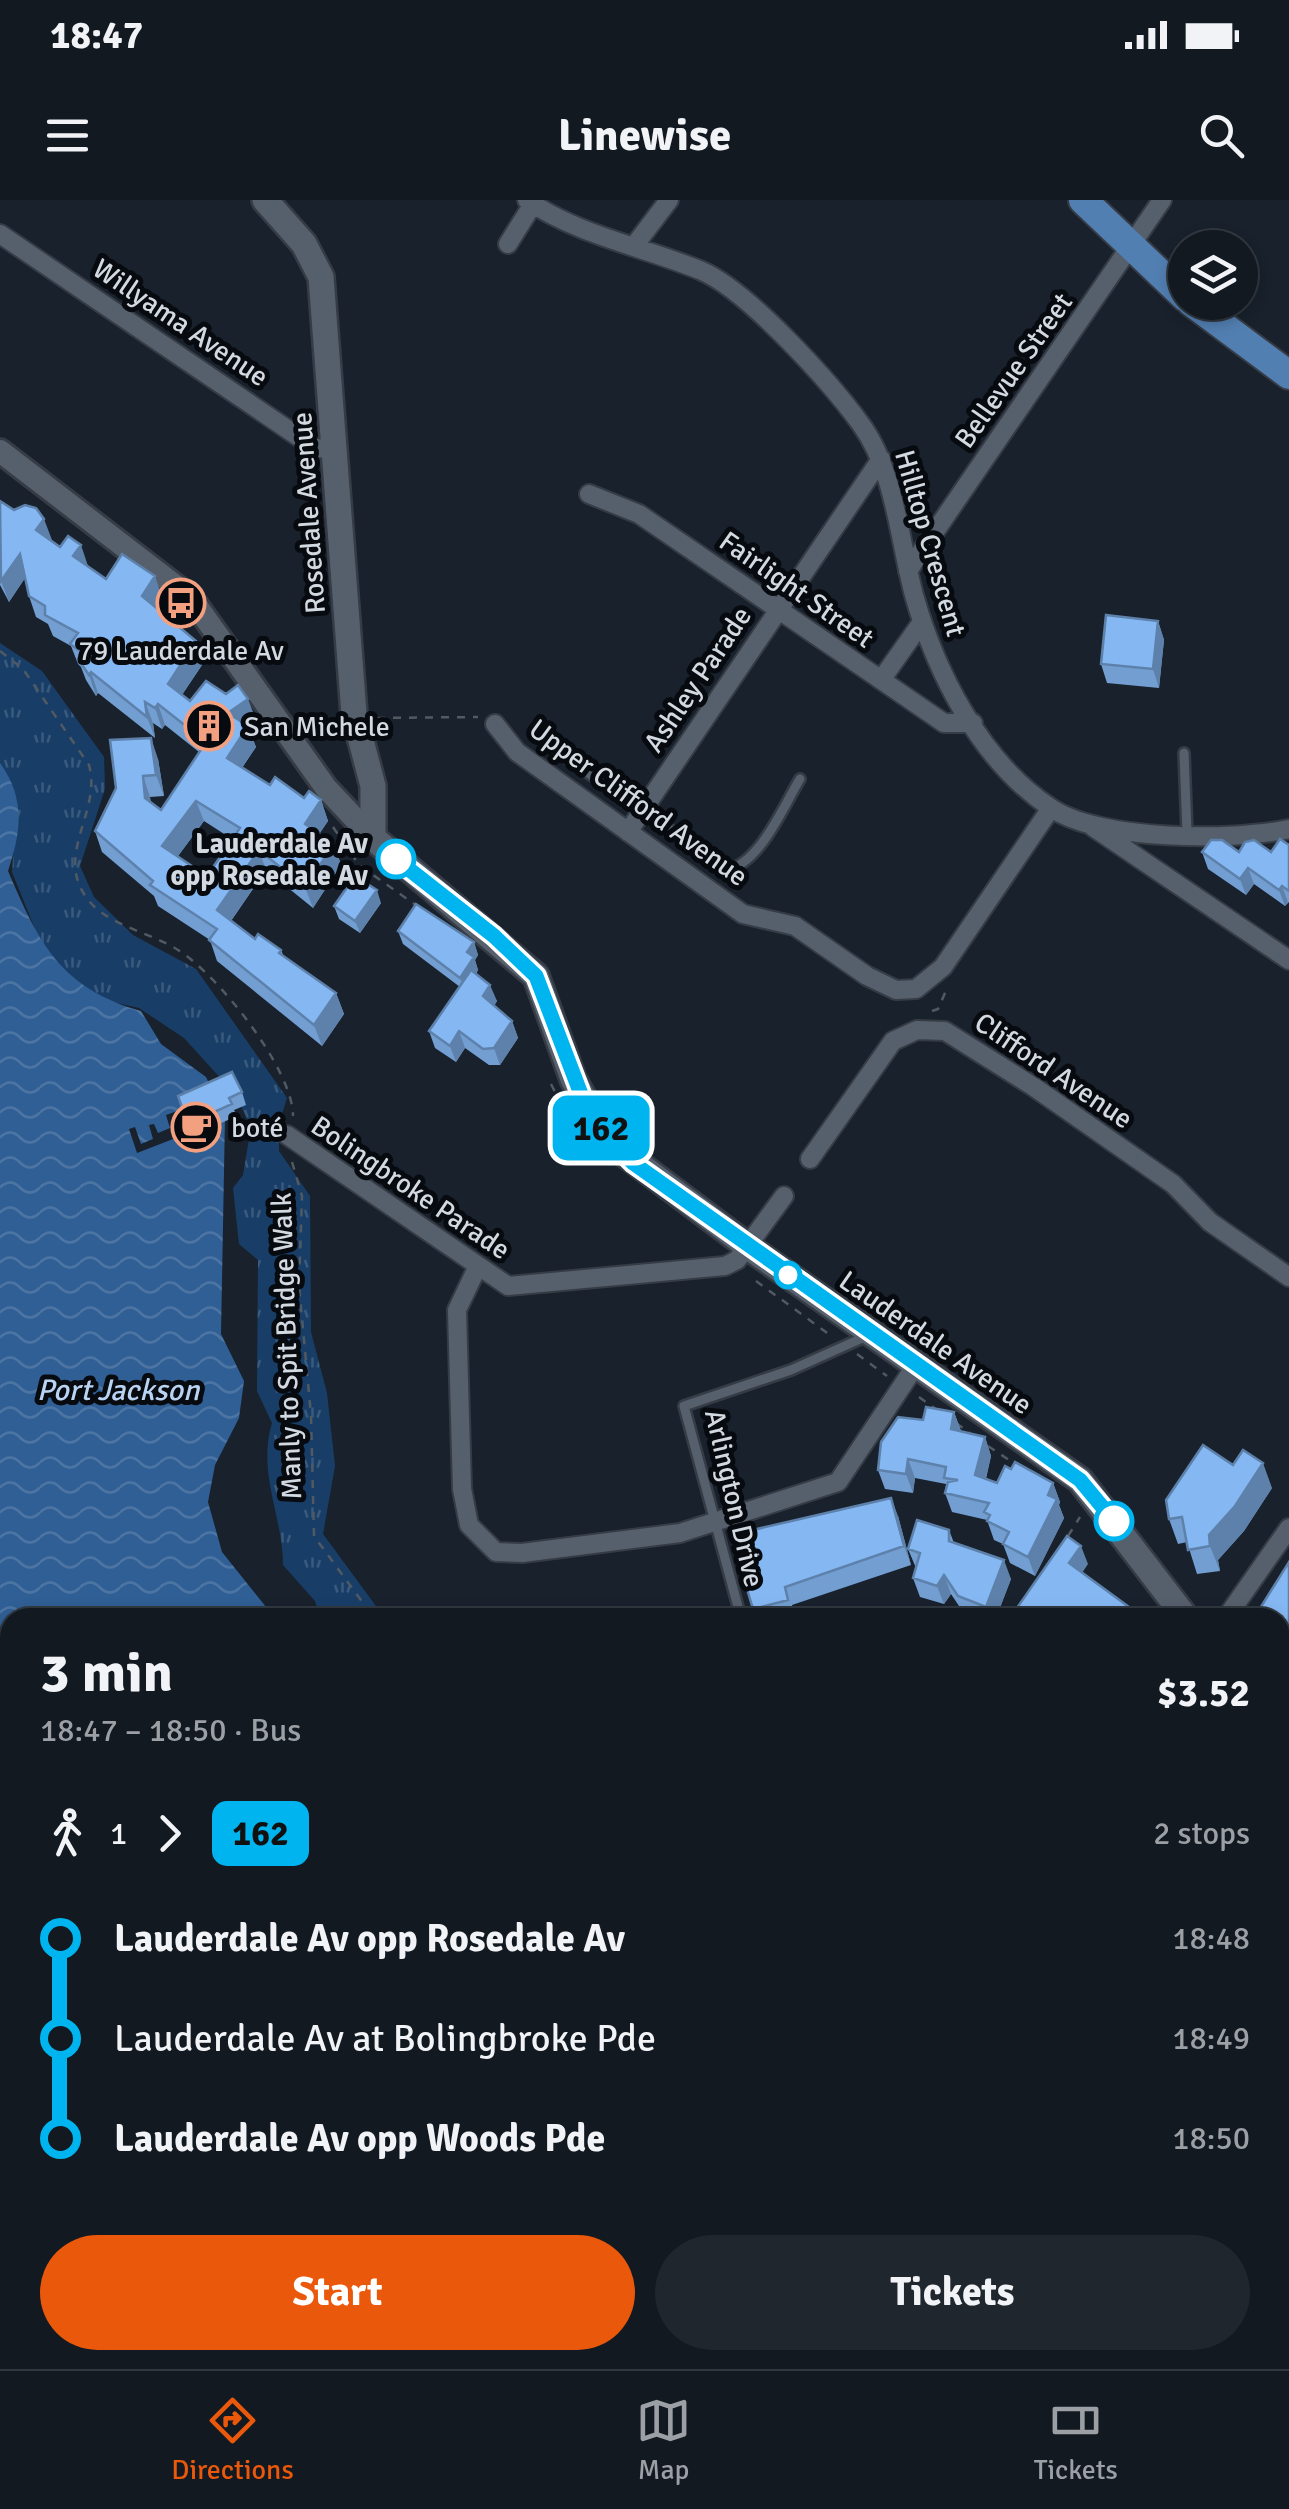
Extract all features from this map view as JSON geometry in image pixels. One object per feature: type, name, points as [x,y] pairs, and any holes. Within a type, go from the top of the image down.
[{"type":"main road","name":"Rosedale Avenue","points":[[266,200],[304,244],[321,277],[355,718],[373,786],[373,838]]},
{"type":"main road","points":[[1083,200],[1168,281]]},
{"type":"main road","points":[[1215,320],[1289,376]]},
{"type":"main road","name":"Lauderdale Avenue","points":[[373,838],[536,976],[572,1078],[609,1139],[647,1175],[748,1247],[865,1345],[916,1365],[1083,1506],[1177,1608]]},
{"type":"street","points":[[634,246],[669,200]]},
{"type":"street","name":"Bellevue Street","points":[[908,570],[1162,200]]},
{"type":"street","points":[[508,244],[530,202]]},
{"type":"street","name":"Hilltop Crescent","points":[[530,202],[728,285],[861,423],[881,460],[922,622],[942,672],[1005,767],[1052,808],[1093,826],[1188,833],[1289,829]]},
{"type":"street","name":"Willyama Avenue","points":[[0,234],[316,448],[332,449]]},
{"type":"street","name":"Lauderdale Avenue","points":[[0,451],[191,598],[326,788],[373,838]]},
{"type":"street","name":"Ashley Parade","points":[[628,832],[881,460]]},
{"type":"street","name":"Fairlight Street","points":[[590,494],[639,514],[944,723],[973,723]]},
{"type":"street","points":[[882,680],[922,622]]},
{"type":"street","name":"Upper Clifford Avenue","points":[[495,724],[517,752],[743,914],[795,926],[866,976],[896,990],[916,989],[943,967],[1052,808]]},
{"type":"street","points":[[1093,826],[1289,960]]},
{"type":"street","name":"Clifford Avenue","points":[[810,1158],[893,1041],[917,1030],[945,1031],[1034,1086],[1173,1184],[1210,1222],[1289,1276]]},
{"type":"street","name":"Bolingbroke Parade","points":[[286,1135],[508,1286],[726,1266],[748,1247],[784,1196]]},
{"type":"street","points":[[477,1268],[457,1310],[462,1490],[469,1526],[496,1552],[522,1553],[680,1532],[838,1482],[916,1365]]},
{"type":"street","points":[[1233,1608],[1289,1528]]},
{"type":"lane","points":[[555,750],[728,870],[740,867],[759,846],[800,779]]},
{"type":"lane","points":[[1184,753],[1188,833]]},
{"type":"lane","name":"Arlington Drive","points":[[738,1608],[684,1406],[865,1345]]},
{"type":"path","name":"Manly to Spit Bridge Walk","points":[[0,651],[23,669],[88,765],[94,782],[74,862],[84,896],[96,909],[159,938],[204,968],[280,1071],[294,1114],[286,1135],[302,1196],[300,1286],[312,1415],[314,1536],[367,1608]]},
{"type":"path","points":[[355,718],[476,716],[495,724]]},
{"type":"path","points":[[757,1282],[838,1341]]},
{"type":"path","points":[[865,1345],[882,1372]]},
{"type":"path","points":[[924,1401],[1028,1474]]},
{"type":"path","points":[[1083,1506],[1086,1524]]},
{"type":"path","points":[[1061,1546],[1083,1506]]},
{"type":"green space","points":[[0,643],[42,671],[104,757],[105,789],[80,866],[94,897],[133,935],[196,969],[287,1098],[279,1123],[279,1151],[310,1196],[311,1332],[327,1393],[335,1466],[323,1534],[377,1608],[317,1608],[283,1565],[267,1460],[272,1423],[257,1391],[258,1260],[239,1244],[233,1188],[243,1175],[251,1127],[235,1094],[184,1038],[139,1008],[100,999],[72,985],[39,939],[12,872],[17,800],[0,767]]},
{"type":"water","name":"Port Jackson","points":[[0,763],[14,790],[19,816],[8,871],[42,941],[71,976],[90,990],[141,1011],[161,1044],[206,1077],[225,1117],[221,1334],[244,1381],[239,1418],[215,1465],[208,1502],[222,1552],[267,1608],[0,1608]]},
{"type":"pier","points":[[183,1109],[191,1132],[137,1153],[129,1129],[135,1127],[141,1144],[153,1139],[149,1125],[154,1124],[158,1133],[170,1128],[166,1115]]},
{"type":"building","points":[[0,501],[14,510],[25,505],[36,508],[44,519],[36,530],[60,547],[68,536],[81,545],[73,556],[106,579],[122,554],[155,576],[142,596],[196,641],[168,684],[190,701],[206,681],[226,694],[238,685],[248,699],[228,713],[248,726],[227,758],[270,785],[275,777],[304,798],[309,791],[321,800],[305,824],[334,844],[305,887],[259,850],[217,910],[255,939],[258,934],[281,950],[279,953],[336,993],[314,1025],[209,940],[217,929],[150,885],[153,881],[95,831],[116,788],[110,740],[151,738],[156,775],[143,776],[145,798],[161,810],[206,742],[158,704],[155,708],[145,702],[147,717],[91,672],[89,675],[78,659],[83,653],[70,644],[78,633],[45,615],[45,606],[29,596],[20,554],[1,581]],"holes":[[[196,801],[240,828],[207,876],[162,846]]]},
{"type":"building","points":[[1106,615],[1158,621],[1153,669],[1101,664]]},
{"type":"building","points":[[1280,839],[1289,845],[1289,891],[1282,886],[1279,890],[1248,868],[1240,879],[1202,852],[1211,840],[1222,840],[1239,852],[1245,842],[1254,840],[1271,852]]},
{"type":"building","points":[[355,876],[377,890],[355,921],[334,906]]},
{"type":"building","points":[[416,904],[474,942],[467,952],[474,957],[460,978],[398,931]]},
{"type":"building","points":[[471,970],[490,985],[483,996],[512,1021],[494,1048],[483,1049],[459,1031],[450,1046],[429,1031]]},
{"type":"building","points":[[232,1072],[242,1092],[229,1098],[232,1104],[188,1124],[178,1096]]},
{"type":"building","points":[[926,1407],[954,1412],[951,1429],[985,1437],[975,1475],[997,1483],[1005,1466],[1011,1469],[1015,1462],[1053,1483],[1048,1495],[1057,1499],[1028,1557],[1003,1544],[1009,1532],[987,1521],[990,1515],[984,1512],[989,1503],[945,1493],[948,1482],[958,1480],[944,1478],[946,1467],[908,1459],[906,1474],[878,1470],[881,1442],[898,1417],[923,1420]]},
{"type":"building","points":[[1203,1445],[1233,1465],[1243,1450],[1263,1463],[1235,1506],[1209,1535],[1210,1546],[1188,1550],[1182,1517],[1169,1519],[1166,1500]]},
{"type":"building","points":[[891,1498],[904,1546],[785,1587],[788,1600],[753,1608],[731,1535]]},
{"type":"building","points":[[917,1520],[949,1530],[949,1541],[1004,1560],[986,1607],[958,1596],[944,1575],[937,1586],[913,1578],[920,1553],[908,1549]]},
{"type":"building","points":[[1067,1536],[1081,1546],[1069,1563],[1130,1608],[1017,1608]]},
{"type":"building","points":[[1289,1562],[1289,1608],[1260,1608]]},
{"type":"bus line","name":"162","points":[[396,859],[420,882],[494,936],[536,976],[552,1012],[564,1058],[584,1102],[609,1139],[633,1163],[1080,1480],[1114,1521]]},
{"type":"place","name":"79 Lauderdale Av","points":[[181,603]]},
{"type":"place","name":"San Michele","points":[[209,726]]},
{"type":"place","name":"Lauderdale Av opp Rosedale Av","points":[[396,859]]},
{"type":"place","name":"boté","points":[[196,1127]]}]
